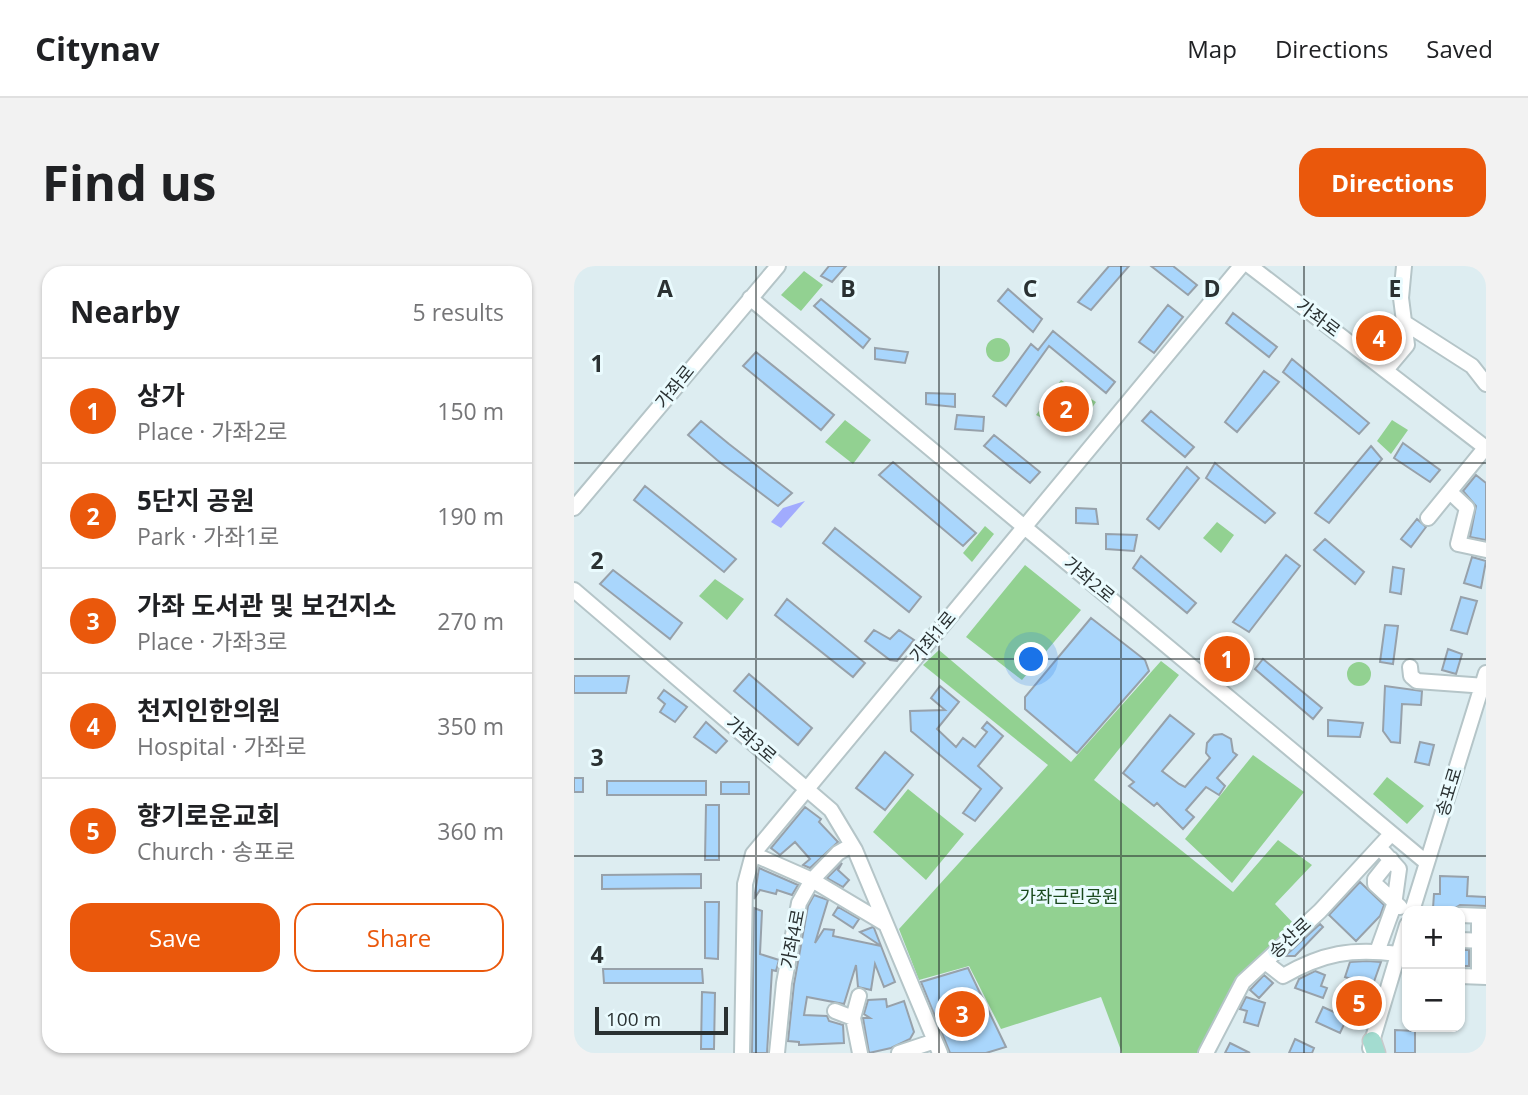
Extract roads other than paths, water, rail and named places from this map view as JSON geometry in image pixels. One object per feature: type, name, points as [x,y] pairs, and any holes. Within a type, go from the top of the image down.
[{"type":"street","name":"가좌로","points":[[574,508],[778,266]]},
{"type":"street","name":"가좌1로","points":[[742,1053],[745,884],[752,854],[1241,266]]},
{"type":"street","name":"가좌로","points":[[1250,266],[1486,447]]},
{"type":"street","points":[[1386,370],[1407,345],[1401,298],[1404,266]]},
{"type":"street","name":"가좌2로","points":[[750,298],[1427,863]]},
{"type":"street","points":[[1405,323],[1472,366],[1486,384]]},
{"type":"street","points":[[1428,518],[1486,447]]},
{"type":"street","points":[[1450,492],[1467,508],[1458,544],[1486,550]]},
{"type":"street","name":"가좌3로","points":[[574,590],[831,810],[852,845],[937,1047]]},
{"type":"street","points":[[1410,667],[1410,676],[1417,681],[1485,682]]},
{"type":"street","name":"송포로","points":[[1406,906],[1427,863],[1485,682]]},
{"type":"street","name":"송산로","points":[[1206,1053],[1243,982],[1320,911],[1391,834]]},
{"type":"street","name":"가좌4로","points":[[778,1053],[784,983],[799,903],[812,880],[838,853],[852,845]]},
{"type":"street","points":[[1379,847],[1399,869],[1405,906]]},
{"type":"street","points":[[752,854],[812,880],[884,923]]},
{"type":"street","points":[[1391,859],[1375,879],[1375,884],[1402,906]]},
{"type":"street","points":[[1377,952],[1402,914]]},
{"type":"street","points":[[1465,915],[1483,916],[1483,976],[1465,976]]},
{"type":"street","points":[[1465,940],[1483,941]]},
{"type":"street","points":[[1372,1049],[1402,944]]},
{"type":"street","points":[[1265,962],[1285,981],[1310,960],[1359,949],[1398,954]]},
{"type":"street","points":[[1392,974],[1402,975]]},
{"type":"street","points":[[859,996],[853,1018],[860,1053]]},
{"type":"street","points":[[835,1010],[853,1018]]},
{"type":"street","points":[[899,1053],[937,1047]]},
{"type":"water","points":[[805,501],[781,528],[771,522],[783,508]]},
{"type":"place","name":"천지인한의원","points":[[1379,338]]},
{"type":"place","name":"5단지 공원","points":[[1066,409]]},
{"type":"place","name":"상가","points":[[1227,659]]},
{"type":"place","name":"향기로운교회","points":[[1359,1003]]},
{"type":"place","name":"가좌 도서관 및 보건지소","points":[[962,1014]]},
{"type":"park label","name":"가좌근린공원","points":[[1069,897]]}]
